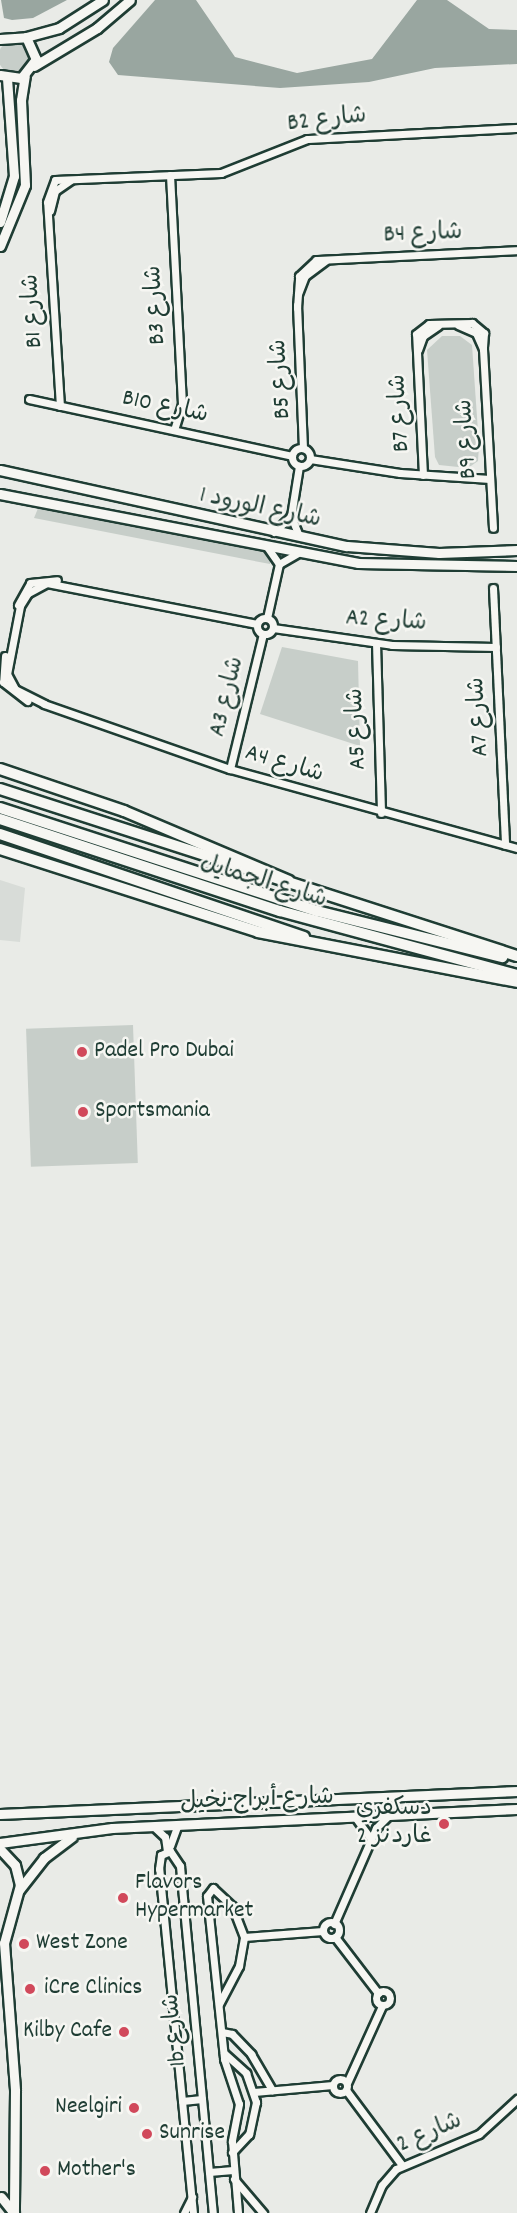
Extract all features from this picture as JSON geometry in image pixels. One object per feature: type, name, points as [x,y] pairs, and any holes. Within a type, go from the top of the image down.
[{"type":"main road","points":[[0,769],[124,811],[265,868],[299,888]]},
{"type":"main road","points":[[0,789],[517,957]]},
{"type":"main road","name":"شارع الجمايل","points":[[0,807],[317,910],[517,957]]},
{"type":"main road","name":"شارع الجمايل","points":[[0,819],[280,911],[517,975]]},
{"type":"main road","points":[[0,834],[34,848],[315,942]]},
{"type":"main road","points":[[3,851],[184,912],[315,942],[517,982]]},
{"type":"street","points":[[0,39],[26,37],[59,28],[103,0]]},
{"type":"street","points":[[0,246],[25,185],[21,100],[25,76],[34,66],[97,28],[129,0]]},
{"type":"street","points":[[26,37],[36,53],[34,66]]},
{"type":"street","points":[[0,222],[14,176],[3,77],[25,76]]},
{"type":"street","name":"B2 شارع","points":[[76,179],[229,171],[269,150],[306,140],[517,128]]},
{"type":"street","name":"B3 شارع","points":[[170,175],[182,411],[174,430]]},
{"type":"street","name":"B1 شارع","points":[[60,406],[49,214],[51,183],[76,179]]},
{"type":"street","name":"B4 شارع","points":[[297,308],[296,284],[303,269],[331,258],[517,250]]},
{"type":"street","name":"B5 شارع","points":[[297,308],[303,448]]},
{"type":"street","name":"B9 شارع","points":[[418,350],[419,329],[457,325],[476,333],[483,349],[493,528]]},
{"type":"street","name":"B7 شارع","points":[[418,350],[423,475]]},
{"type":"street","name":"B10 شارع","points":[[29,399],[292,456]]},
{"type":"street","points":[[300,538],[291,516],[299,466],[292,456],[303,448],[310,459]]},
{"type":"street","points":[[299,466],[310,459],[423,475],[490,479]]},
{"type":"street","name":"شارع الورود 1","points":[[0,472],[300,538],[386,551],[517,550]]},
{"type":"street","points":[[0,489],[21,494]]},
{"type":"street","name":"شارع الورود 1","points":[[0,494],[21,494],[298,553],[418,567],[517,566]]},
{"type":"street","points":[[274,532],[291,516]]},
{"type":"street","points":[[267,547],[279,564]]},
{"type":"street","points":[[267,618],[257,624],[263,634],[273,628],[267,618],[279,564],[298,553]]},
{"type":"street","name":"A4 شارع","points":[[257,624],[43,578],[30,583],[21,593],[3,682],[12,694],[230,769],[381,813],[517,848]]},
{"type":"street","name":"A7 شارع","points":[[493,588],[505,845]]},
{"type":"street","name":"A2 شارع","points":[[273,628],[376,644],[496,646]]},
{"type":"street","name":"A3 شارع","points":[[230,769],[263,634]]},
{"type":"street","name":"A5 شارع","points":[[376,644],[381,813]]},
{"type":"street","name":"شارع أبراج نخيل","points":[[0,1814],[517,1791]]},
{"type":"street","name":"شارع أبراج نخيل","points":[[0,1843],[178,1824],[517,1809]]},
{"type":"street","points":[[335,1937],[334,1924],[372,1840],[390,1815]]},
{"type":"street","points":[[356,1817],[372,1840]]},
{"type":"street","points":[[168,1851],[178,1824]]},
{"type":"street","name":"1b شارع","points":[[153,1826],[165,1837],[168,1851],[180,1866],[213,2213]]},
{"type":"street","points":[[14,2213],[15,2091],[4,1943],[19,1890],[44,1858],[77,1834]]},
{"type":"street","points":[[0,1849],[15,1865],[19,1890]]},
{"type":"street","name":"1b شارع","points":[[168,1851],[159,1869],[193,2213]]},
{"type":"street","points":[[219,2004],[239,1966],[244,1937],[232,1906],[219,1890],[210,1889],[219,2004],[224,2053],[239,2104],[232,2152],[238,2213]]},
{"type":"street","points":[[244,1937],[323,1930],[334,1924]]},
{"type":"street","points":[[323,1930],[335,1937],[378,1993],[382,2006]]},
{"type":"street","points":[[254,2091],[333,2085],[338,2092],[346,2087],[382,2006],[390,1997],[378,1993]]},
{"type":"street","points":[[222,2032],[232,2034],[251,2054],[272,2090]]},
{"type":"street","points":[[224,2053],[246,2073],[254,2091],[254,2124],[232,2152]]},
{"type":"street","points":[[346,2087],[402,2165]]},
{"type":"street","points":[[182,2101],[202,2099]]},
{"type":"street","name":"شارع 2","points":[[370,2213],[381,2185],[402,2165],[479,2134],[517,2099]]},
{"type":"street","points":[[209,2172],[233,2170]]},
{"type":"street","points":[[234,2179],[263,2213]]},
{"type":"street","points":[[1,2197],[14,2213]]},
{"type":"street","points":[[184,2213],[192,2197]]},
{"type":"shaded area","points":[[1,0],[67,0],[33,18],[12,20],[4,18]]},
{"type":"shaded area","points":[[155,0],[196,0],[235,57],[297,73],[372,59],[417,0],[447,0],[489,29],[517,30],[517,64],[435,68],[369,82],[280,88],[118,75],[109,62],[113,48]]},
{"type":"shaded area","points":[[14,41],[26,45],[30,57],[26,69],[14,73],[2,69],[-2,57],[2,45]]},
{"type":"shaded area","points":[[442,336],[460,336],[472,345],[479,446],[478,461],[468,468],[439,465],[435,457],[427,350]]},
{"type":"shaded area","points":[[39,506],[263,550],[270,555],[270,564],[34,518]]},
{"type":"shaded area","points":[[282,647],[358,661],[360,746],[260,714]]},
{"type":"shaded area","points":[[0,880],[25,888],[20,942],[0,940]]},
{"type":"shaded area","name":"Sportsmania","points":[[133,1025],[138,1163],[31,1167],[26,1029]]},
{"type":"place","name":"Padel Pro Dubai","points":[[82,1052]]},
{"type":"place","name":"Sportsmania","points":[[83,1112]]},
{"type":"place","name":"دسكفري غاردنز 2","points":[[444,1824]]},
{"type":"place","name":"Flavors Hypermarket","points":[[123,1898]]},
{"type":"place","name":"West Zone","points":[[24,1944]]},
{"type":"place","name":"iCre Clinics","points":[[30,1989]]},
{"type":"place","name":"Kilby Cafe","points":[[124,2032]]},
{"type":"place","name":"Neelgiri","points":[[134,2108]]},
{"type":"place","name":"Sunrise","points":[[147,2134]]},
{"type":"place","name":"Mother's","points":[[45,2171]]}]
